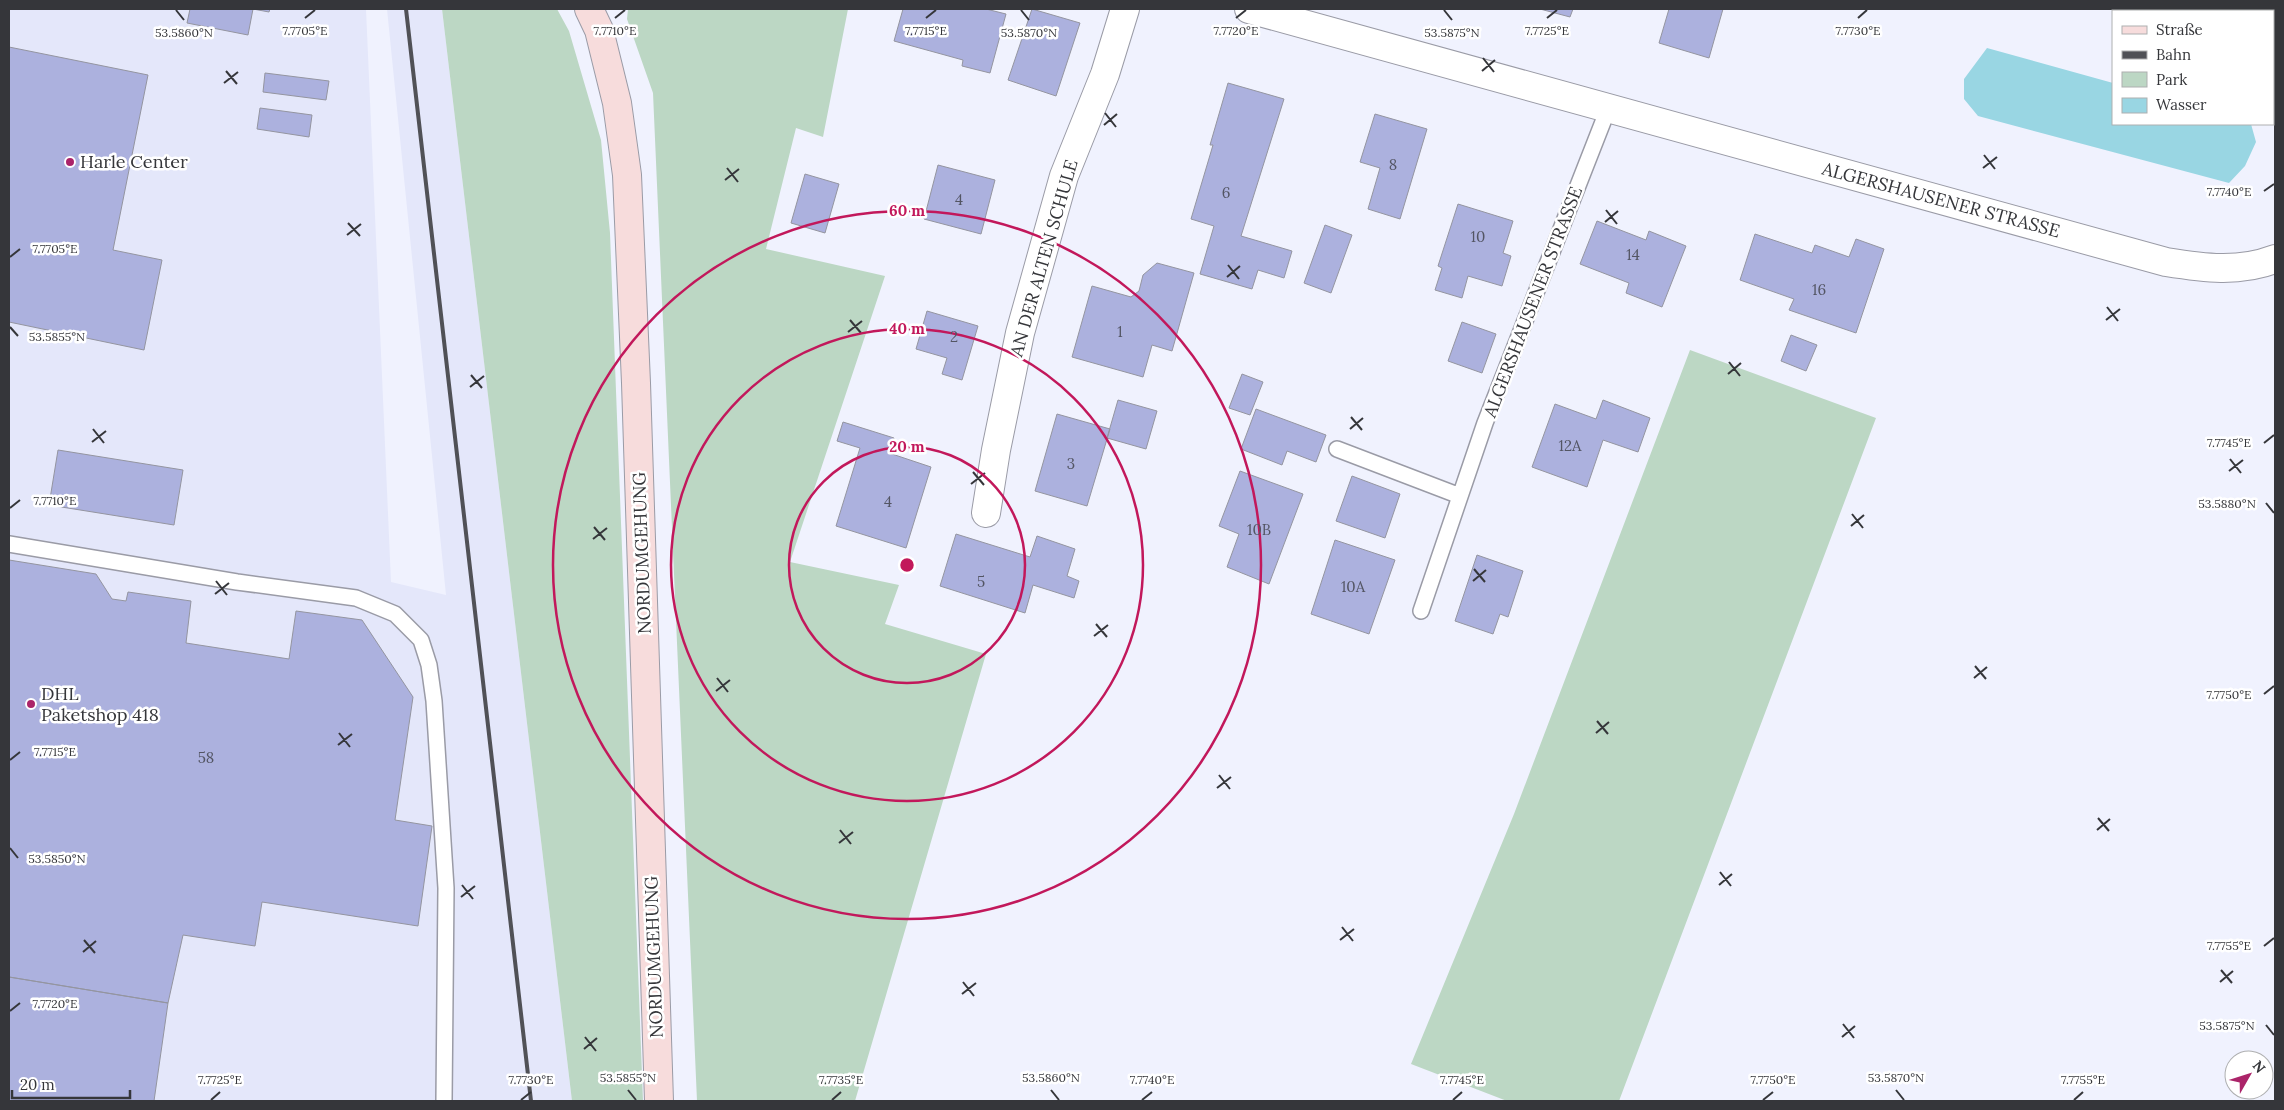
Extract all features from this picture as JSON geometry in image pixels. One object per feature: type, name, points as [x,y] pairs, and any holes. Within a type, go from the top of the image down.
[{"type":"main road","name":"NORDUMGEHUNG","points":[[590,9],[598,30],[617,103],[627,175],[637,393],[660,1101]]},
{"type":"street","name":"AN DER ALTEN SCHULE","points":[[986,513],[996,450],[1020,333],[1064,176],[1106,74],[1124,9]]},
{"type":"street","name":"ALGERSHAUSENER STRASSE","points":[[1249,9],[2166,262],[2206,269],[2238,269],[2275,259]]},
{"type":"lane","name":"ALGERSHAUSENER STRASSE","points":[[1421,610],[1485,423],[1608,108]]},
{"type":"lane","points":[[1336,449],[1460,496]]},
{"type":"lane","points":[[9,544],[237,582],[356,598],[395,614],[421,640],[429,665],[434,701],[446,888],[444,1101]]},
{"type":"shaded area","points":[[9,9],[366,9],[391,582],[446,595],[387,9],[442,9],[572,1101],[9,1101]]},
{"type":"green space","points":[[442,9],[557,9],[569,31],[601,140],[610,233],[643,1101],[572,1101]]},
{"type":"green space","points":[[628,9],[848,9],[823,137],[796,128],[766,249],[885,276],[790,562],[899,585],[885,624],[986,654],[855,1101],[697,1101],[653,93],[627,19]]},
{"type":"green space","points":[[1690,350],[1876,418],[1619,1101],[1507,1101],[1411,1064],[1514,814]]},
{"type":"water","points":[[1987,48],[2112,83],[2112,125],[2251,125],[2256,142],[2245,166],[2229,183],[1978,116],[1964,99],[1964,79]]},
{"type":"building","points":[[190,9],[253,9],[248,35],[187,23]]},
{"type":"building","points":[[253,9],[270,9],[269,12]]},
{"type":"building","points":[[903,9],[986,9],[1006,14],[990,73],[962,66],[963,60],[894,41]]},
{"type":"building","points":[[1032,9],[1080,23],[1056,96],[1008,80]]},
{"type":"building","points":[[1540,9],[1573,9],[1570,17]]},
{"type":"building","points":[[1669,9],[1723,9],[1709,58],[1659,43]]},
{"type":"building","name":"Harle Center","points":[[9,47],[148,75],[113,250],[162,260],[144,350],[9,322]]},
{"type":"building","points":[[265,73],[329,81],[326,100],[263,92]]},
{"type":"building","points":[[1228,83],[1284,99],[1241,236],[1292,251],[1284,278],[1258,270],[1252,289],[1200,274],[1214,226],[1191,219],[1213,145],[1210,145]]},
{"type":"building","points":[[260,108],[312,115],[309,137],[257,129]]},
{"type":"building","points":[[1375,114],[1427,129],[1400,219],[1368,209],[1380,168],[1360,162]]},
{"type":"building","points":[[938,165],[995,180],[981,234],[924,219]]},
{"type":"building","points":[[805,174],[839,184],[825,233],[791,223]]},
{"type":"building","points":[[1458,204],[1513,221],[1503,253],[1511,256],[1502,286],[1468,276],[1462,298],[1435,290],[1442,268],[1438,266]]},
{"type":"building","points":[[1597,221],[1646,240],[1649,231],[1686,246],[1662,307],[1626,293],[1629,283],[1580,264]]},
{"type":"building","points":[[1325,225],[1352,235],[1331,293],[1304,283]]},
{"type":"building","points":[[1755,234],[1812,253],[1815,245],[1849,257],[1856,239],[1884,249],[1856,333],[1789,310],[1794,299],[1740,280]]},
{"type":"building","points":[[1157,263],[1194,273],[1172,351],[1152,345],[1143,377],[1072,357],[1092,286],[1131,297],[1139,291],[1143,275]]},
{"type":"building","points":[[927,311],[978,326],[962,380],[942,374],[947,358],[916,349]]},
{"type":"building","points":[[1462,322],[1496,334],[1482,373],[1448,361]]},
{"type":"building","points":[[1791,335],[1817,345],[1806,371],[1781,361]]},
{"type":"building","points":[[1242,374],[1263,382],[1250,415],[1229,408]]},
{"type":"building","points":[[1118,400],[1157,411],[1146,449],[1107,438]]},
{"type":"building","points":[[1603,400],[1650,418],[1638,452],[1603,440],[1587,487],[1532,467],[1555,404],[1596,419]]},
{"type":"building","points":[[1256,409],[1326,435],[1316,462],[1287,451],[1282,465],[1241,449]]},
{"type":"building","points":[[1057,414],[1110,429],[1087,506],[1035,491]]},
{"type":"building","points":[[843,422],[894,438],[889,453],[931,467],[906,548],[836,526],[860,448],[837,441]]},
{"type":"building","points":[[58,450],[183,470],[174,525],[49,505]]},
{"type":"building","points":[[1240,471],[1303,494],[1269,584],[1227,567],[1239,534],[1219,526]]},
{"type":"building","points":[[1352,476],[1400,494],[1385,538],[1336,521]]},
{"type":"building","points":[[956,534],[1030,557],[1037,536],[1075,549],[1067,576],[1079,581],[1074,598],[1033,585],[1025,613],[940,586]]},
{"type":"building","points":[[1335,540],[1395,560],[1369,634],[1311,614]]},
{"type":"building","points":[[1477,555],[1523,571],[1508,617],[1500,614],[1493,634],[1455,621]]},
{"type":"building","points":[[9,560],[96,574],[112,599],[126,601],[128,592],[191,601],[186,643],[289,659],[296,611],[362,620],[413,697],[395,820],[432,826],[418,926],[262,902],[255,946],[183,935],[168,1003],[9,977]]},
{"type":"building","points":[[9,977],[168,1003],[154,1101],[9,1101]]},
{"type":"railway","points":[[406,9],[531,1101]]},
{"type":"place","name":"Harle Center","points":[[70,162]]},
{"type":"place","name":"DHL Paketshop 418","points":[[31,704]]}]
